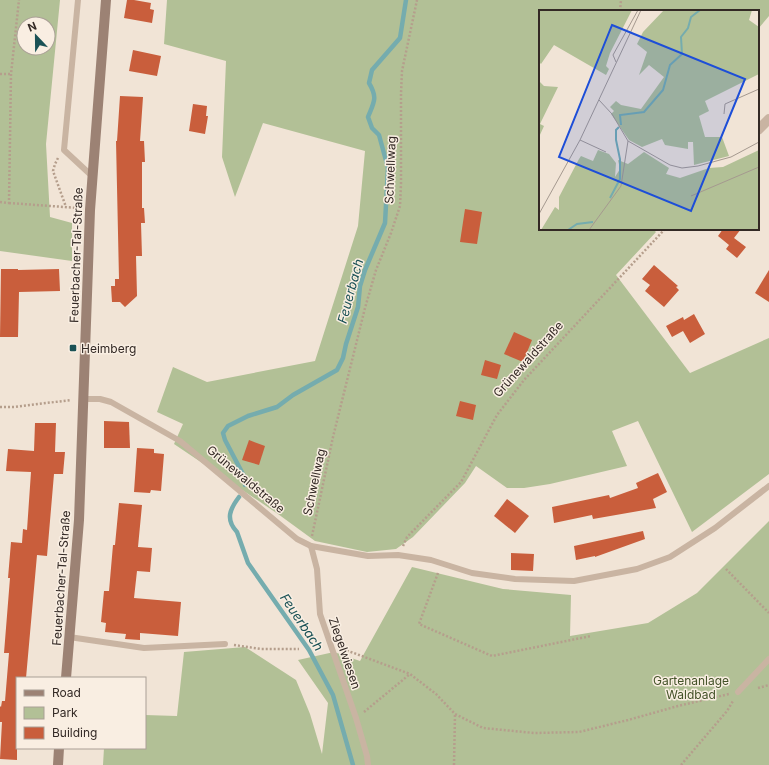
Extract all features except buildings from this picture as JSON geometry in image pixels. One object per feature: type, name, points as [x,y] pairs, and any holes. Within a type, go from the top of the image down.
[{"type":"main road","name":"Feuerbacher-Tal-Straße","points":[[66,677],[79,520],[90,210],[106,0]]},
{"type":"main road","points":[[58,765],[59,749]]},
{"type":"street","points":[[759,129],[769,119]]},
{"type":"lane","points":[[78,0],[64,150],[92,176]]},
{"type":"lane","name":"Grünewaldstraße","points":[[84,399],[100,399],[111,402],[180,441],[297,539],[311,546],[368,556],[398,555],[431,560],[472,573],[515,579],[574,581],[637,569],[670,557],[715,528],[769,486]]},
{"type":"lane","name":"Ziegelwiesen","points":[[311,546],[317,569],[320,614],[356,718],[367,756],[368,765]]},
{"type":"lane","points":[[69,637],[144,648],[225,644]]},
{"type":"lane","points":[[738,692],[769,659]]},
{"type":"path","points":[[9,203],[10,74],[19,0]]},
{"type":"path","name":"Schwellwag","points":[[311,546],[333,437],[364,308],[376,270],[400,206],[402,71],[417,0]]},
{"type":"path","points":[[620,10],[621,0]]},
{"type":"path","points":[[0,74],[10,74]]},
{"type":"path","points":[[64,150],[55,164],[54,171],[66,207]]},
{"type":"path","points":[[0,202],[90,210]]},
{"type":"path","name":"Grünewaldstraße","points":[[398,555],[407,537],[461,482],[497,415],[524,380],[664,230]]},
{"type":"path","points":[[0,407],[14,407],[84,399]]},
{"type":"path","points":[[442,563],[420,624],[492,656],[592,636]]},
{"type":"path","points":[[726,569],[769,613]]},
{"type":"path","points":[[225,644],[261,649],[299,650]]},
{"type":"path","points":[[331,648],[341,649],[410,674],[436,694],[455,714],[483,728],[534,734],[579,732],[738,692]]},
{"type":"path","points":[[356,718],[410,674]]},
{"type":"path","points":[[681,765],[727,711],[738,692]]},
{"type":"path","points":[[454,765],[455,714]]},
{"type":"green space","points":[[0,0],[60,0],[56,41],[56,16],[16,16],[16,56],[55,56],[46,144],[50,217],[72,223],[72,261],[0,251]]},
{"type":"green space","points":[[167,0],[769,0],[769,16],[759,28],[759,10],[539,10],[539,230],[654,230],[656,232],[616,275],[690,373],[769,338],[769,474],[692,532],[638,421],[612,431],[627,466],[550,484],[524,488],[507,488],[476,466],[465,483],[413,537],[396,549],[367,552],[315,541],[278,514],[174,444],[183,424],[157,412],[173,367],[207,382],[315,361],[358,226],[365,151],[263,123],[235,197],[222,157],[226,61],[164,44]]},
{"type":"green space","name":"Gartenanlage Waldbad","points":[[769,521],[769,765],[103,765],[104,749],[146,749],[146,715],[177,716],[184,652],[245,647],[296,680],[310,714],[322,754],[328,703],[298,660],[334,652],[360,661],[412,567],[503,589],[571,595],[570,636],[648,623],[697,593]]},
{"type":"waterway","name":"Feuerbach","points":[[245,485],[245,478],[225,440],[223,433],[228,426],[248,416],[277,407],[293,395],[337,370],[343,358],[358,307],[360,286],[365,270],[385,223],[388,168],[379,135],[372,128],[368,117],[374,100],[372,88],[369,83],[372,70],[400,38],[406,0]]},
{"type":"waterway","name":"Feuerbach","points":[[239,497],[231,510],[230,518],[231,523],[237,532],[248,563],[309,650],[333,695],[353,765]]},
{"type":"place","name":"Heimberg","points":[[73,348]]}]
